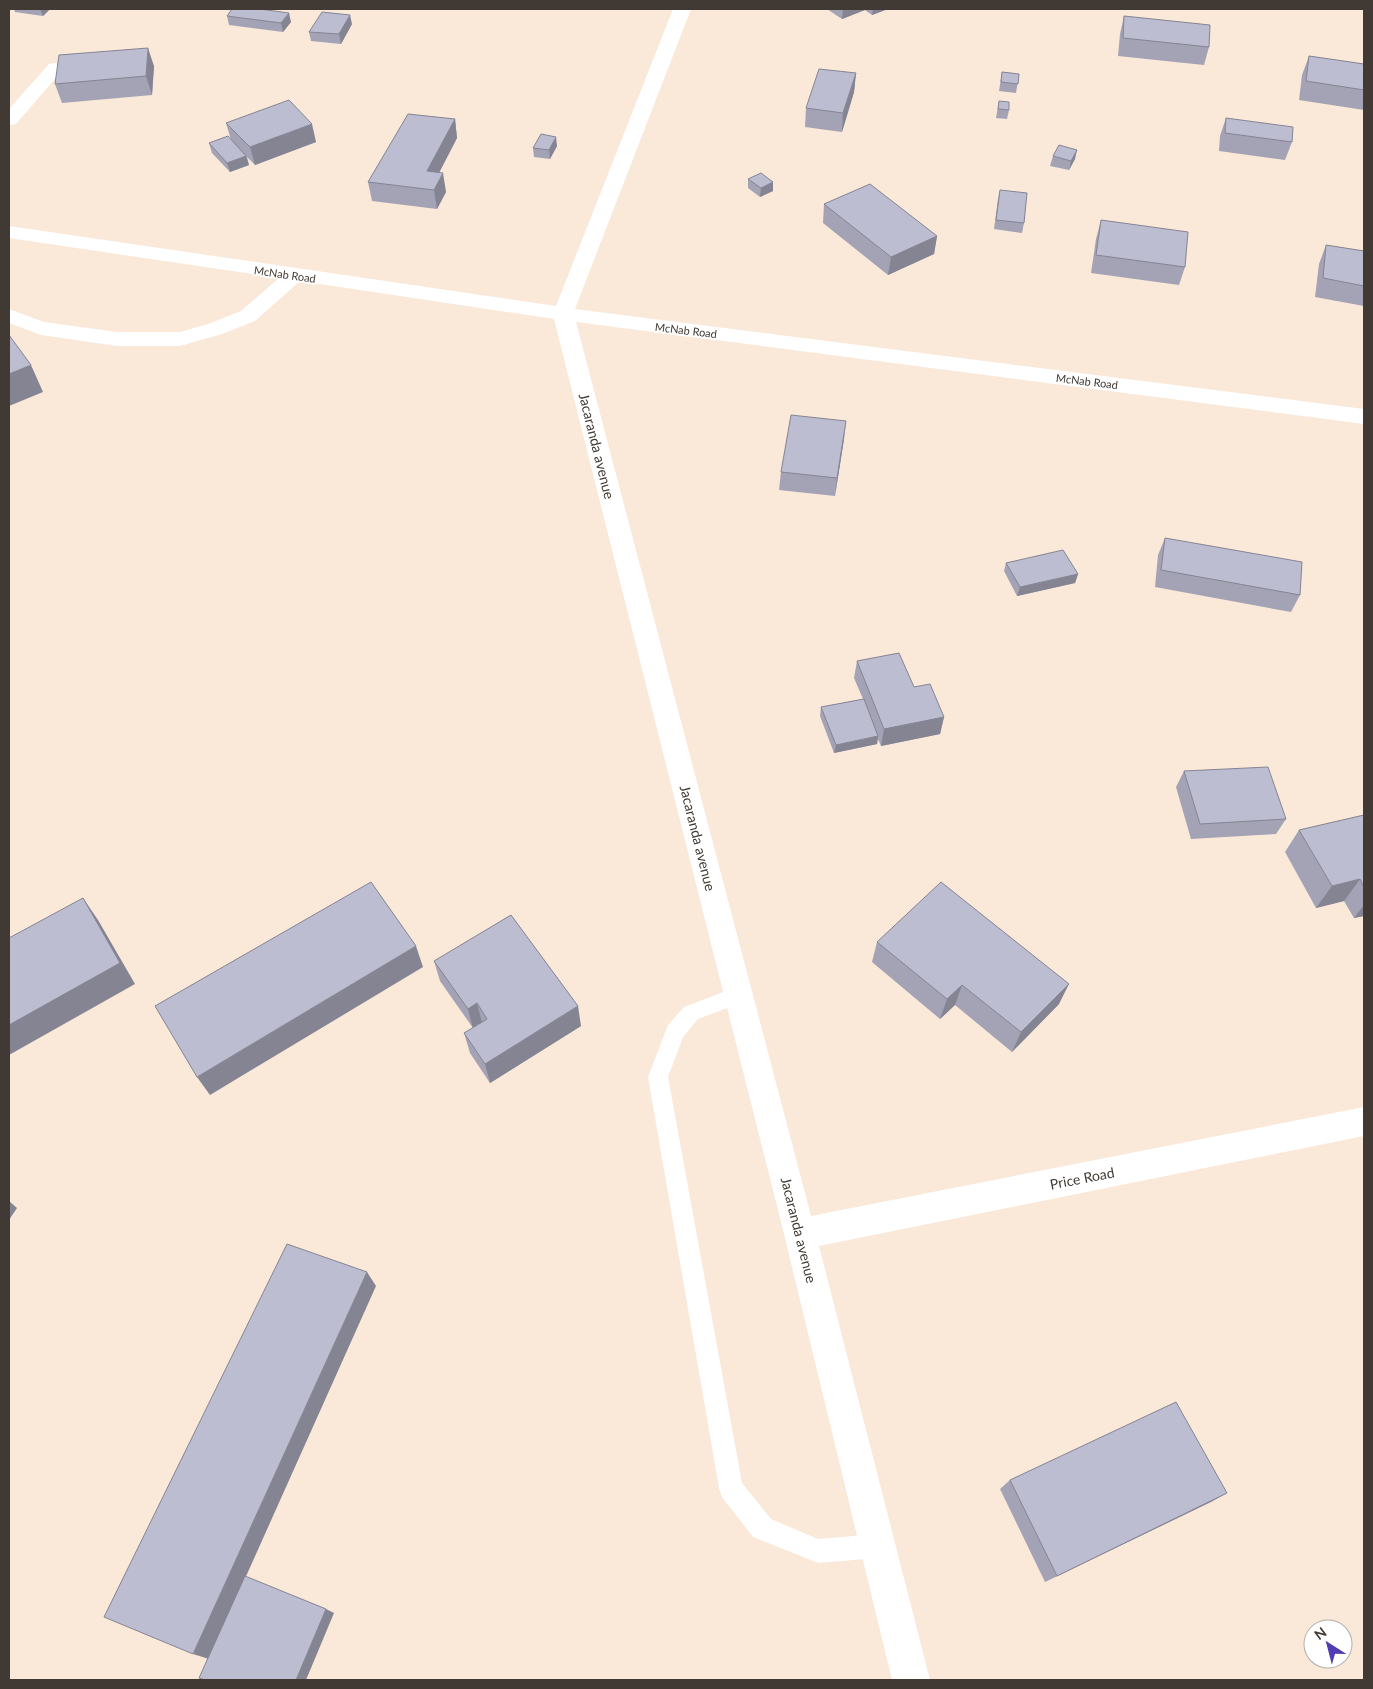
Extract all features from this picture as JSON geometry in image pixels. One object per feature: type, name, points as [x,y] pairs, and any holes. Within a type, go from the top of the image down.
[{"type":"street","points":[[563,314],[682,9]]},
{"type":"street","points":[[9,120],[56,68]]},
{"type":"street","name":"McNab Road","points":[[9,232],[294,276],[563,314],[1364,416]]},
{"type":"street","points":[[9,316],[42,328],[118,339],[180,339],[215,329],[248,316],[294,276]]},
{"type":"street","name":"Jacaranda avenue","points":[[563,314],[800,1234],[911,1680]]},
{"type":"street","name":"Price Road","points":[[800,1234],[1364,1121]]},
{"type":"lane","points":[[739,996],[691,1013],[675,1032],[658,1077],[731,1488],[762,1528],[818,1551],[877,1546]]},
{"type":"building","points":[[232,9],[260,9],[289,13],[281,23],[227,16]]},
{"type":"building","points":[[322,12],[350,15],[339,34],[309,32]]},
{"type":"building","points":[[1124,16],[1210,25],[1209,47],[1123,38]]},
{"type":"building","points":[[148,48],[146,76],[55,84],[59,55]]},
{"type":"building","points":[[1309,56],[1364,64],[1364,90],[1306,81]]},
{"type":"building","points":[[819,69],[856,73],[843,113],[806,108]]},
{"type":"building","points":[[1002,72],[1019,74],[1018,84],[1001,82]]},
{"type":"building","points":[[289,100],[312,124],[250,147],[226,123]]},
{"type":"building","points":[[999,101],[1009,102],[1009,110],[998,109]]},
{"type":"building","points":[[408,114],[455,119],[427,171],[443,173],[434,190],[368,182]]},
{"type":"building","points":[[1226,118],[1293,127],[1292,142],[1225,133]]},
{"type":"building","points":[[541,134],[556,137],[549,150],[533,148]]},
{"type":"building","points":[[228,136],[246,156],[227,163],[209,143]]},
{"type":"building","points":[[1059,145],[1077,150],[1071,161],[1053,156]]},
{"type":"building","points":[[761,173],[773,182],[761,188],[748,179]]},
{"type":"building","points":[[870,184],[937,236],[891,257],[824,204]]},
{"type":"building","points":[[1000,190],[1027,193],[1024,223],[996,220]]},
{"type":"building","points":[[1101,220],[1188,232],[1185,267],[1096,255]]},
{"type":"building","points":[[1326,245],[1364,251],[1364,286],[1323,278]]},
{"type":"building","points":[[9,335],[31,365],[9,374]]},
{"type":"building","points":[[791,415],[846,421],[837,478],[781,472]]},
{"type":"building","points":[[1165,538],[1302,562],[1300,595],[1161,570]]},
{"type":"building","points":[[1063,550],[1078,574],[1020,587],[1006,563]]},
{"type":"building","points":[[899,653],[914,687],[930,684],[944,717],[884,729],[857,661]]},
{"type":"building","points":[[864,699],[878,736],[836,745],[821,707]]},
{"type":"building","points":[[1268,767],[1286,819],[1200,824],[1184,771]]},
{"type":"building","points":[[1364,815],[1364,887],[1360,879],[1332,886],[1299,830]]},
{"type":"building","points":[[371,882],[416,946],[197,1077],[155,1006]]},
{"type":"building","points":[[941,882],[1069,984],[1021,1032],[962,985],[947,999],[877,942]]},
{"type":"building","points":[[83,898],[120,963],[9,1025],[9,938]]},
{"type":"building","points":[[511,915],[578,1006],[485,1064],[464,1033],[487,1019],[477,1003],[468,1009],[434,961]]},
{"type":"building","points":[[287,1244],[367,1272],[193,1654],[104,1617]]},
{"type":"building","points":[[1176,1402],[1227,1493],[1057,1576],[1010,1480]]},
{"type":"building","points":[[245,1576],[326,1609],[296,1680],[205,1680],[199,1678]]}]
